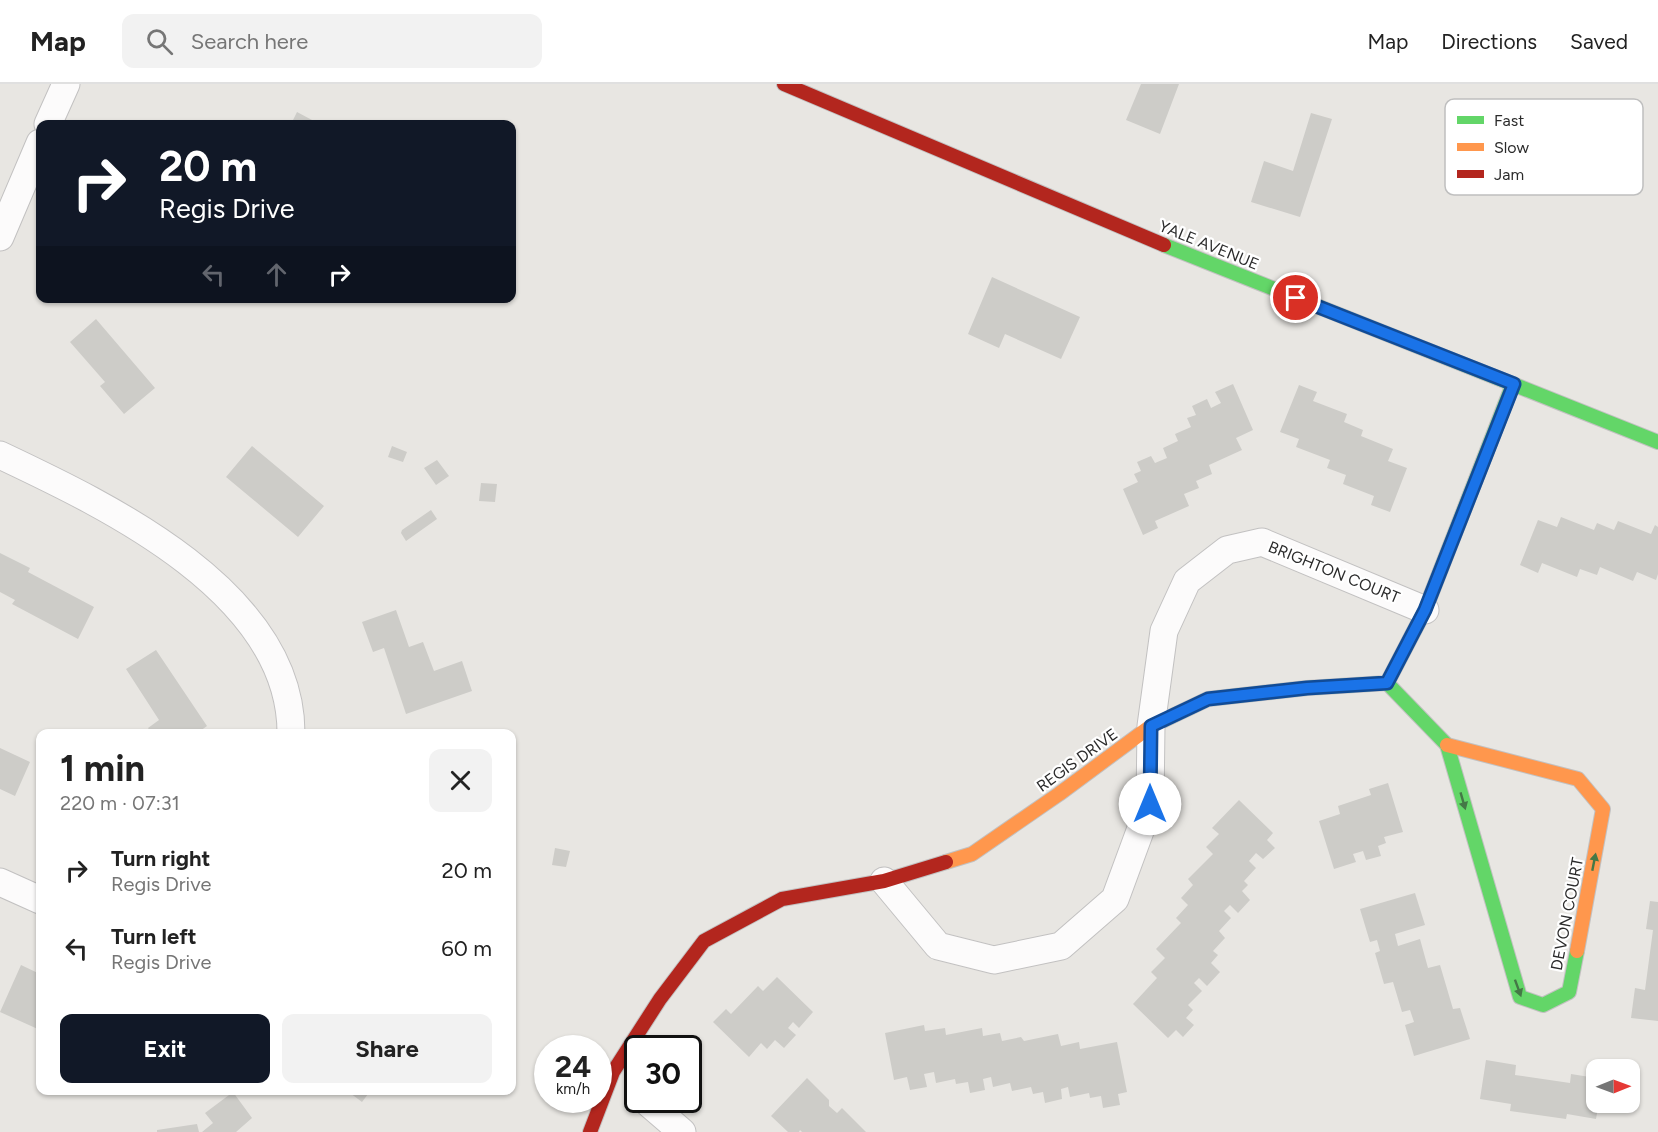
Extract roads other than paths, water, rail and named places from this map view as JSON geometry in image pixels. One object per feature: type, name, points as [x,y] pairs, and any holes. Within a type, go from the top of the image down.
[{"type":"street","points":[[50,120],[66,84]]},
{"type":"street","name":"YALE AVENUE","points":[[784,84],[1166,246],[1658,442]]},
{"type":"street","points":[[0,237],[36,152]]},
{"type":"street","points":[[1387,683],[1425,610],[1514,384]]},
{"type":"street","points":[[0,456],[81,493],[119,514],[157,538],[192,565],[257,631],[280,675],[291,716],[291,729]]},
{"type":"street","name":"BRIGHTON COURT","points":[[884,881],[938,946],[994,960],[1061,946],[1115,899],[1150,804],[1151,726],[1164,631],[1187,581],[1227,550],[1262,542],[1425,610]]},
{"type":"street","name":"REGIS DRIVE","points":[[590,1132],[613,1072],[660,999],[704,941],[782,899],[884,881],[972,854],[1151,726],[1208,699],[1307,688],[1387,683]]},
{"type":"street","name":"DEVON COURT","points":[[1387,683],[1447,745],[1520,997],[1543,1005],[1569,992],[1603,809],[1578,779],[1447,745]]},
{"type":"street","points":[[0,882],[36,898]]},
{"type":"street","points":[[613,1072],[624,1081]]},
{"type":"street","points":[[660,1113],[682,1132]]}]
